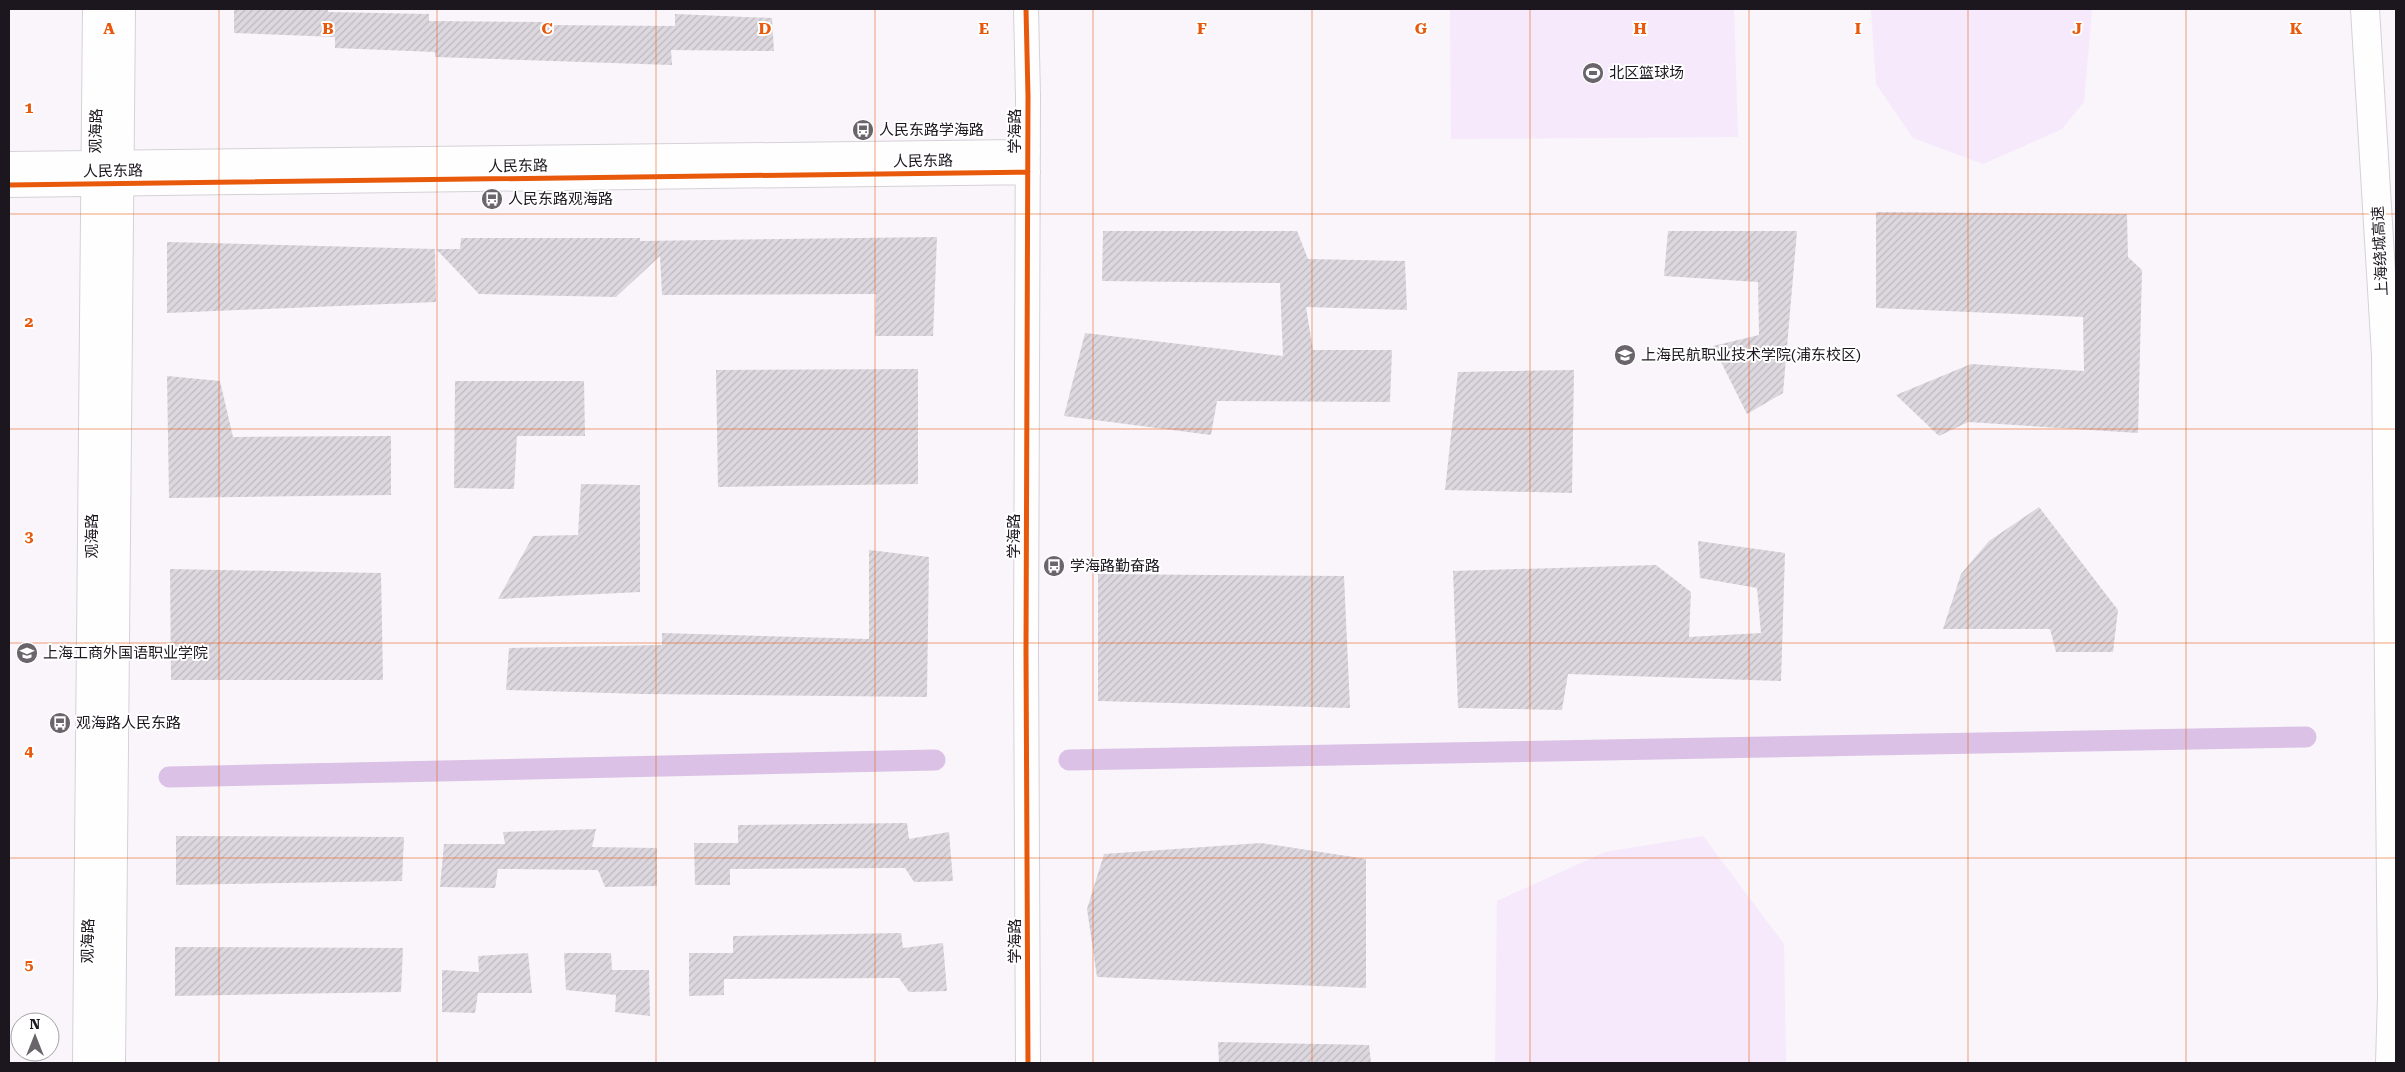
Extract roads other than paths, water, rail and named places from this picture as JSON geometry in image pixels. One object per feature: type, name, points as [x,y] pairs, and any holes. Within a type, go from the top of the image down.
[{"type":"main road","name":"观海路","points":[[97,9],[107,173],[111,1063]]},
{"type":"main road","name":"观海路","points":[[87,1063],[107,173],[121,9]]},
{"type":"main road","name":"上海绕城高速","points":[[2365,9],[2386,355],[2392,996],[2390,1063]]},
{"type":"street","name":"学海路","points":[[1026,9],[1028,162],[1026,651],[1028,1063]]},
{"type":"street","name":"人民东路","points":[[9,164],[107,173],[1028,162]]},
{"type":"street","name":"人民东路","points":[[9,185],[107,173]]},
{"type":"waterway","points":[[1069,760],[2306,737]]},
{"type":"waterway","points":[[169,777],[935,760]]},
{"type":"place","name":"北区篮球场","points":[[1593,73]]},
{"type":"place","name":"人民东路学海路","points":[[863,130]]},
{"type":"place","name":"人民东路观海路","points":[[492,199]]},
{"type":"place","name":"上海民航职业技术学院(浦东校区)","points":[[1625,355]]},
{"type":"place","name":"学海路勤奋路","points":[[1054,566]]},
{"type":"place","name":"上海工商外国语职业学院","points":[[27,653]]},
{"type":"place","name":"观海路人民东路","points":[[60,723]]}]
